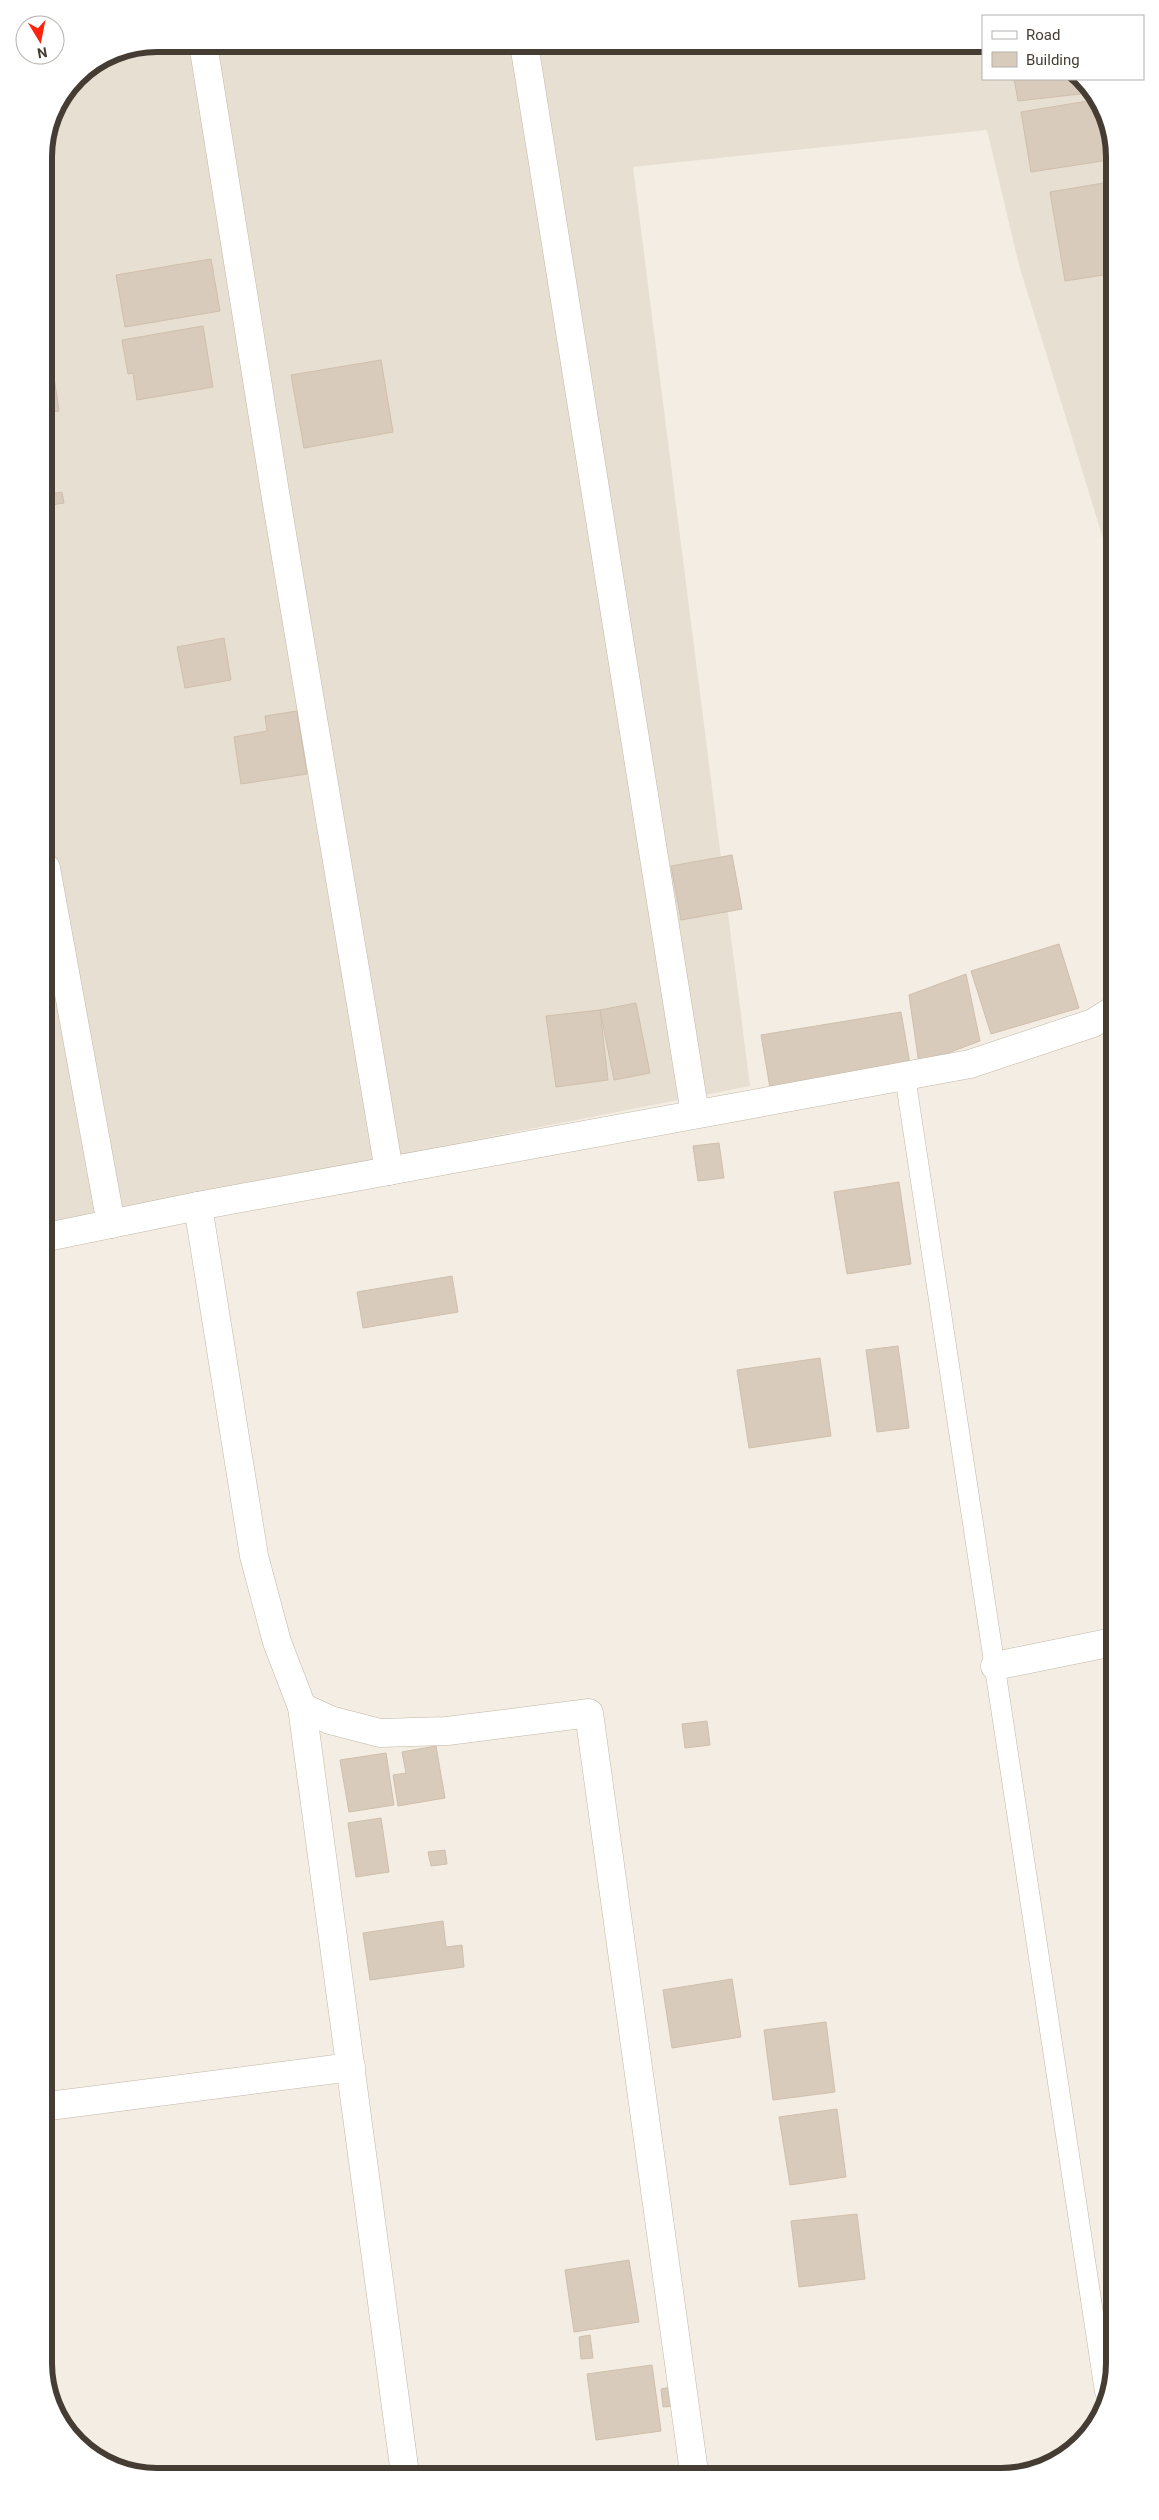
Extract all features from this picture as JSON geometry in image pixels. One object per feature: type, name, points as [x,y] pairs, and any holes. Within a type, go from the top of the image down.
[{"type":"street","points":[[204,52],[278,512],[389,1171]]},
{"type":"street","points":[[525,52],[695,1114]]},
{"type":"street","points":[[53,904],[111,1224]]},
{"type":"street","points":[[53,1236],[198,1206],[970,1064],[1093,1023],[1106,1015]]},
{"type":"street","points":[[198,1206],[254,1556],[277,1642],[302,1707],[404,2467]]},
{"type":"street","points":[[995,1666],[1106,1643]]},
{"type":"street","points":[[302,1707],[330,1720],[380,1732],[447,1731],[589,1713],[693,2468]]},
{"type":"street","points":[[52,2106],[350,2067]]},
{"type":"lane","points":[[905,1076],[1104,2384]]},
{"type":"shaded area","points":[[158,52],[982,53],[982,80],[1072,80],[1085,94],[1096,111],[1106,144],[1106,548],[1019,265],[987,130],[633,167],[750,1086],[53,1222],[53,144],[58,124],[70,99],[83,83],[99,70],[124,58]]},
{"type":"building","points":[[1014,80],[1072,80],[1085,93],[1018,101]]},
{"type":"building","points":[[1089,101],[1101,124],[1106,144],[1106,160],[1031,172],[1021,112]]},
{"type":"building","points":[[1106,183],[1106,275],[1065,281],[1050,192]]},
{"type":"building","points":[[211,259],[220,311],[125,327],[116,275]]},
{"type":"building","points":[[203,326],[213,387],[137,400],[133,373],[128,374],[122,340]]},
{"type":"building","points":[[381,360],[393,432],[304,448],[291,375]]},
{"type":"building","points":[[53,370],[59,411],[53,412]]},
{"type":"building","points":[[62,492],[64,503],[53,505],[53,494]]},
{"type":"building","points":[[224,638],[231,680],[185,688],[177,647]]},
{"type":"building","points":[[297,711],[307,774],[241,784],[234,737],[267,731],[265,716]]},
{"type":"building","points":[[732,855],[742,909],[681,920],[671,866]]},
{"type":"building","points":[[1059,944],[1079,1008],[991,1034],[971,971]]},
{"type":"building","points":[[966,974],[980,1041],[919,1064],[909,995]]},
{"type":"building","points":[[636,1003],[650,1073],[614,1080],[600,1010]]},
{"type":"building","points":[[600,1010],[608,1080],[556,1087],[546,1016]]},
{"type":"building","points":[[901,1012],[910,1064],[770,1088],[761,1035]]},
{"type":"building","points":[[719,1143],[724,1178],[698,1181],[693,1146]]},
{"type":"building","points":[[899,1182],[911,1264],[847,1274],[834,1192]]},
{"type":"building","points":[[452,1276],[458,1312],[363,1328],[357,1292]]},
{"type":"building","points":[[898,1346],[909,1428],[877,1432],[866,1350]]},
{"type":"building","points":[[820,1358],[831,1436],[749,1448],[737,1370]]},
{"type":"building","points":[[707,1721],[710,1745],[685,1748],[682,1724]]},
{"type":"building","points":[[436,1746],[445,1798],[398,1806],[393,1775],[406,1773],[402,1752]]},
{"type":"building","points":[[386,1753],[394,1805],[349,1812],[340,1760]]},
{"type":"building","points":[[381,1818],[389,1872],[356,1877],[348,1823]]},
{"type":"building","points":[[445,1850],[447,1864],[431,1866],[428,1852]]},
{"type":"building","points":[[443,1921],[446,1947],[462,1945],[464,1967],[370,1980],[363,1933]]},
{"type":"building","points":[[732,1979],[741,2037],[672,2048],[663,1990]]},
{"type":"building","points":[[826,2022],[835,2092],[773,2100],[764,2030]]},
{"type":"building","points":[[837,2109],[846,2177],[790,2185],[779,2117]]},
{"type":"building","points":[[857,2214],[865,2279],[799,2287],[791,2221]]},
{"type":"building","points":[[629,2260],[639,2322],[574,2332],[565,2270]]},
{"type":"building","points":[[590,2335],[593,2358],[581,2359],[579,2337]]},
{"type":"building","points":[[652,2365],[661,2431],[596,2440],[587,2374]]},
{"type":"building","points":[[671,2387],[674,2406],[663,2407],[661,2389]]}]
